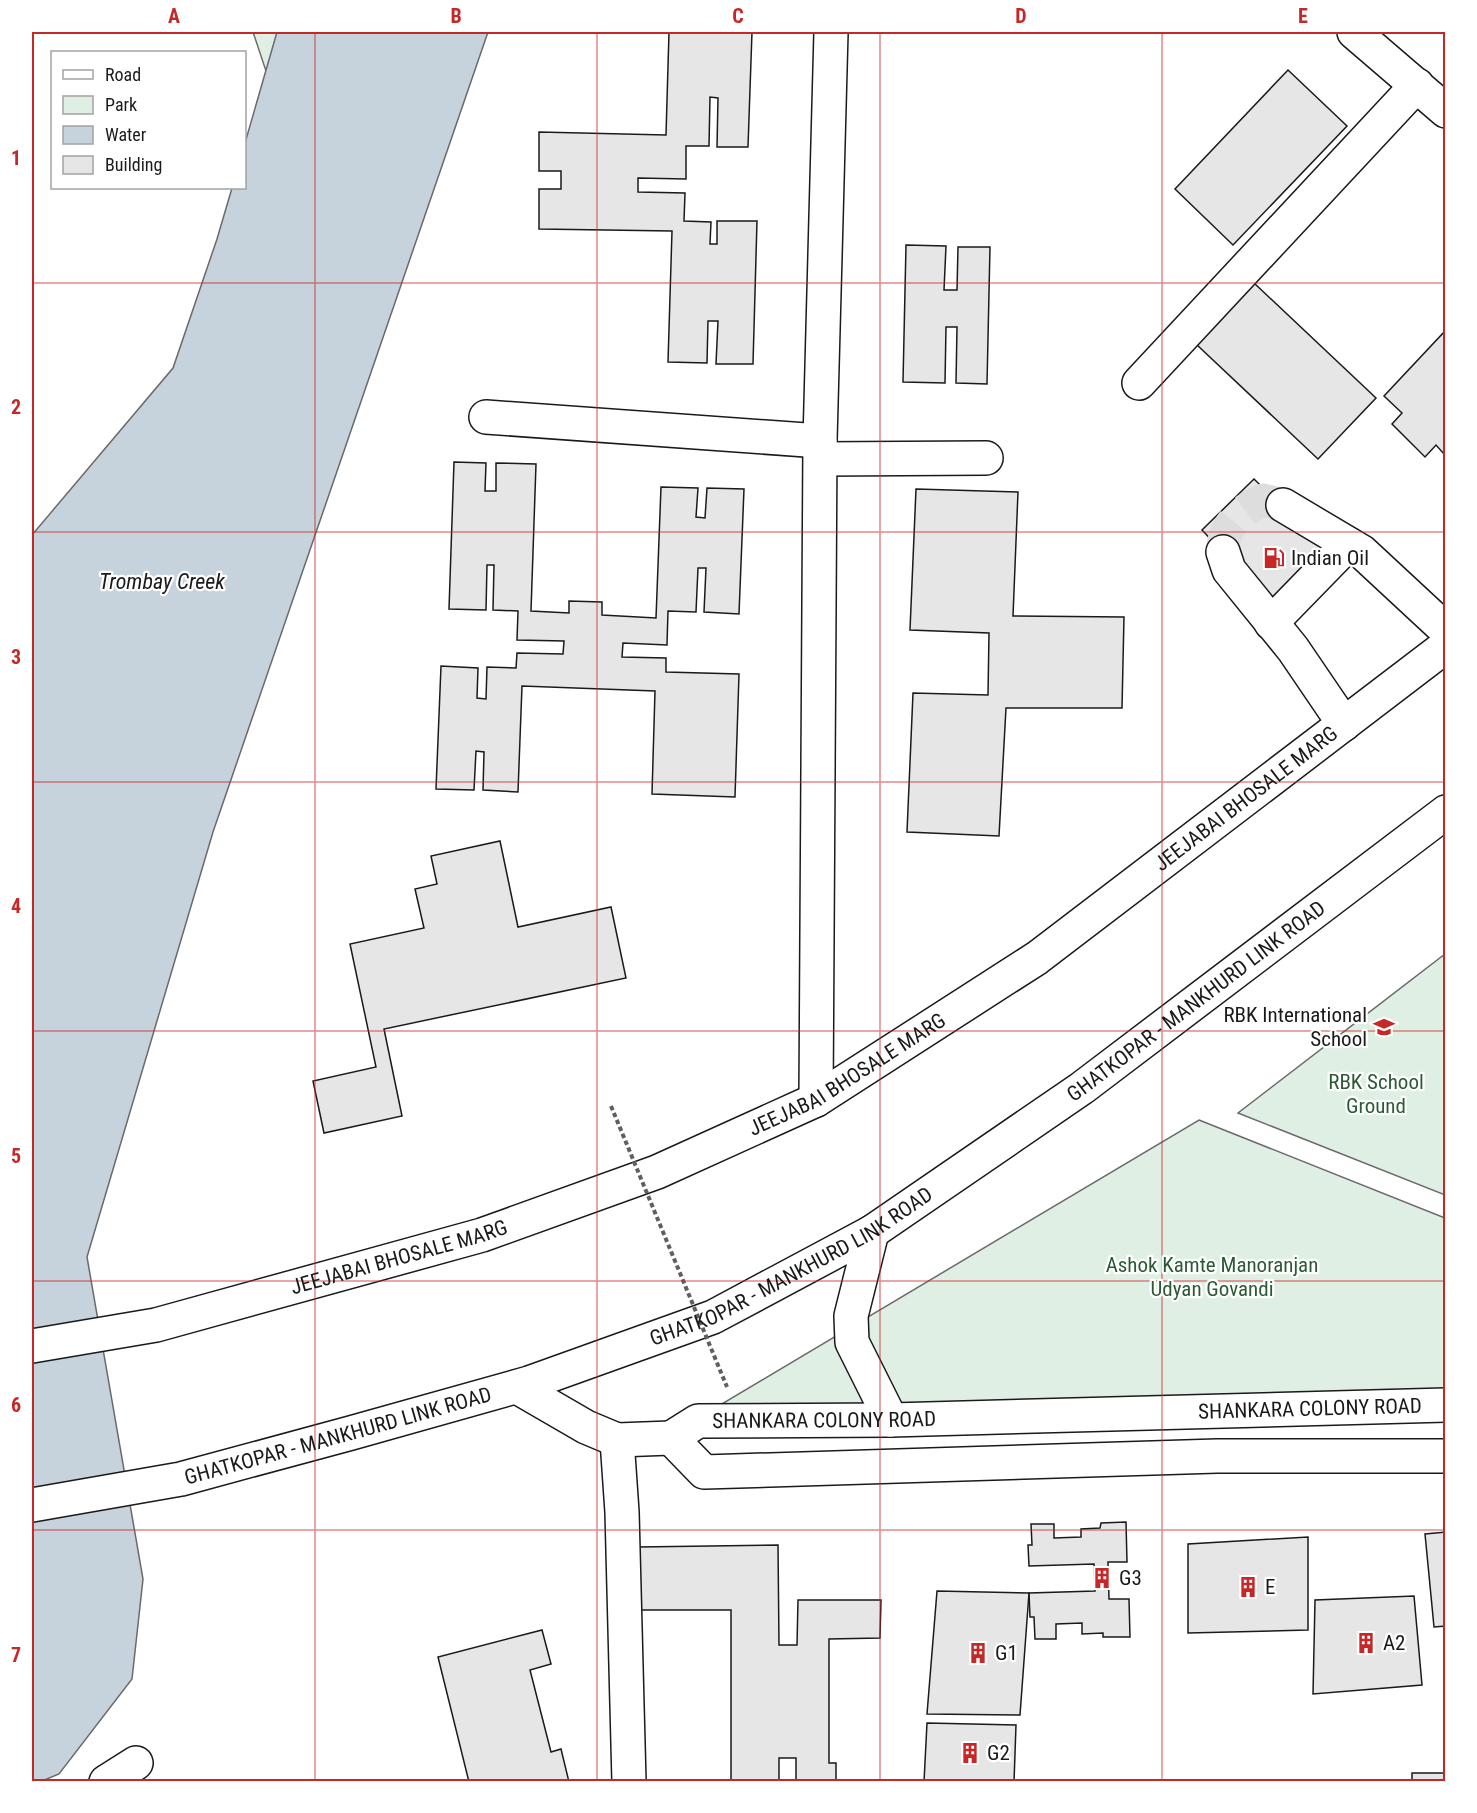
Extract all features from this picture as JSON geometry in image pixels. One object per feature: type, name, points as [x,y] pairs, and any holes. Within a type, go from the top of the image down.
[{"type":"main road","points":[[816,1100],[821,450],[831,32]]},
{"type":"main road","points":[[1354,32],[1446,111]]},
{"type":"main road","points":[[1139,383],[1417,85]]},
{"type":"main road","points":[[486,417],[821,450],[986,458]]},
{"type":"main road","points":[[1284,505],[1362,552],[1446,630]]},
{"type":"main road","points":[[1271,623],[1348,544]]},
{"type":"main road","points":[[1222,552],[1229,570],[1293,649],[1344,724]]},
{"type":"main road","name":"JEEJABAI BHOSALE MARG","points":[[32,1346],[156,1325],[482,1235],[657,1172],[816,1100],[1036,958],[1446,646]]},
{"type":"main road","name":"GHATKOPAR - MANKHURD LINK ROAD","points":[[32,1505],[181,1479],[518,1387],[713,1317],[872,1232],[1082,1088],[1446,812]]},
{"type":"main road","points":[[872,1232],[851,1316],[852,1342],[891,1420]]},
{"type":"main road","points":[[518,1387],[586,1426],[617,1440],[671,1438]]},
{"type":"main road","name":"SHANKARA COLONY ROAD","points":[[1446,1405],[891,1420],[698,1421],[671,1438],[704,1472],[1217,1456],[1446,1456]]},
{"type":"main road","points":[[617,1440],[622,1512],[629,1782]]},
{"type":"main road","points":[[106,1782],[136,1763]]},
{"type":"path","points":[[611,1106],[727,1387]]},
{"type":"green space","points":[[253,32],[291,32],[276,101]]},
{"type":"green space","name":"RBK School Ground","points":[[1445,954],[1445,1195],[1238,1113]]},
{"type":"green space","name":"Ashok Kamte Manoranjan Udyan Govandi","points":[[1199,1120],[1445,1218],[1445,1412],[715,1408]]},
{"type":"water","name":"Trombay Creek","points":[[277,32],[488,32],[213,832],[87,1257],[143,1579],[132,1679],[59,1774],[42,1781],[32,1782],[32,535],[173,368],[232,189],[246,189],[246,140]]},
{"type":"building","points":[[669,32],[752,32],[748,147],[717,147],[718,98],[710,97],[709,146],[686,146],[686,179],[638,178],[638,192],[685,193],[684,221],[711,222],[710,244],[717,244],[717,221],[757,221],[753,364],[716,364],[718,321],[708,321],[707,363],[668,362],[672,231],[539,229],[539,189],[561,189],[561,171],[539,171],[539,132],[666,135]]},
{"type":"building","points":[[1288,70],[1347,126],[1233,245],[1175,189]]},
{"type":"building","points":[[906,245],[946,246],[944,290],[957,290],[958,247],[990,247],[987,384],[956,383],[957,327],[946,327],[945,383],[903,382]]},
{"type":"building","points":[[1254,283],[1376,398],[1318,459],[1196,344]]},
{"type":"building","points":[[1446,330],[1446,452],[1444,454],[1436,445],[1425,457],[1392,424],[1402,413],[1384,396]]},
{"type":"building","points":[[454,462],[486,463],[485,491],[496,491],[496,463],[536,464],[531,611],[569,613],[569,601],[602,602],[602,615],[656,618],[661,487],[698,488],[696,517],[705,518],[707,488],[744,489],[739,614],[704,612],[706,568],[698,568],[696,612],[668,611],[667,645],[623,643],[622,657],[666,658],[666,672],[739,674],[735,797],[652,794],[655,691],[522,686],[518,792],[483,790],[484,752],[476,751],[474,790],[436,789],[441,666],[478,668],[477,698],[486,699],[487,667],[516,668],[517,653],[563,654],[564,641],[517,640],[518,611],[493,610],[494,565],[487,565],[486,610],[449,609]]},
{"type":"building","points":[[1254,479],[1332,555],[1277,609],[1202,530]]},
{"type":"building","points":[[916,489],[1018,492],[1013,616],[1124,617],[1122,708],[1006,708],[999,836],[907,832],[913,693],[988,695],[989,633],[910,630]]},
{"type":"building","points":[[500,841],[518,927],[611,907],[626,978],[384,1029],[402,1116],[324,1133],[313,1081],[376,1067],[350,944],[424,928],[415,889],[437,884],[431,856]]},
{"type":"building","name":"G3","points":[[1126,1522],[1127,1562],[1108,1562],[1109,1599],[1129,1599],[1130,1637],[1103,1637],[1103,1633],[1082,1634],[1082,1623],[1056,1624],[1056,1639],[1035,1639],[1034,1617],[1030,1617],[1029,1593],[1095,1591],[1094,1564],[1029,1566],[1028,1545],[1032,1545],[1031,1524],[1054,1524],[1054,1538],[1081,1537],[1081,1529],[1100,1528],[1101,1523]]},
{"type":"building","points":[[1446,1532],[1446,1626],[1434,1627],[1425,1534]]},
{"type":"building","name":"E","points":[[1308,1537],[1308,1630],[1188,1633],[1188,1544]]},
{"type":"building","points":[[778,1545],[779,1645],[797,1645],[798,1600],[881,1600],[880,1638],[829,1639],[829,1763],[836,1763],[836,1782],[796,1782],[796,1758],[779,1758],[779,1782],[638,1782],[731,1780],[731,1610],[638,1610],[638,1547]]},
{"type":"building","name":"G1","points":[[937,1591],[1029,1593],[1020,1715],[927,1714]]},
{"type":"building","name":"A2","points":[[1414,1596],[1422,1685],[1313,1694],[1315,1600]]},
{"type":"building","points":[[542,1630],[551,1664],[530,1670],[551,1752],[561,1749],[569,1782],[469,1782],[438,1657]]},
{"type":"building","name":"G2","points":[[927,1723],[1016,1725],[1014,1782],[924,1782]]},
{"type":"building","points":[[1412,1773],[1446,1773],[1446,1782],[1412,1782]]},
{"type":"tunnel","points":[[1223,552],[1229,527],[1240,514],[1263,500],[1283,505]]},
{"type":"place","name":"Indian Oil","points":[[1274,558]]},
{"type":"place","name":"RBK International School","points":[[1384,1027]]},
{"type":"place","name":"G3","points":[[1102,1578]]},
{"type":"place","name":"E","points":[[1248,1587]]},
{"type":"place","name":"A2","points":[[1366,1643]]},
{"type":"place","name":"G1","points":[[978,1653]]},
{"type":"place","name":"G2","points":[[970,1753]]}]
